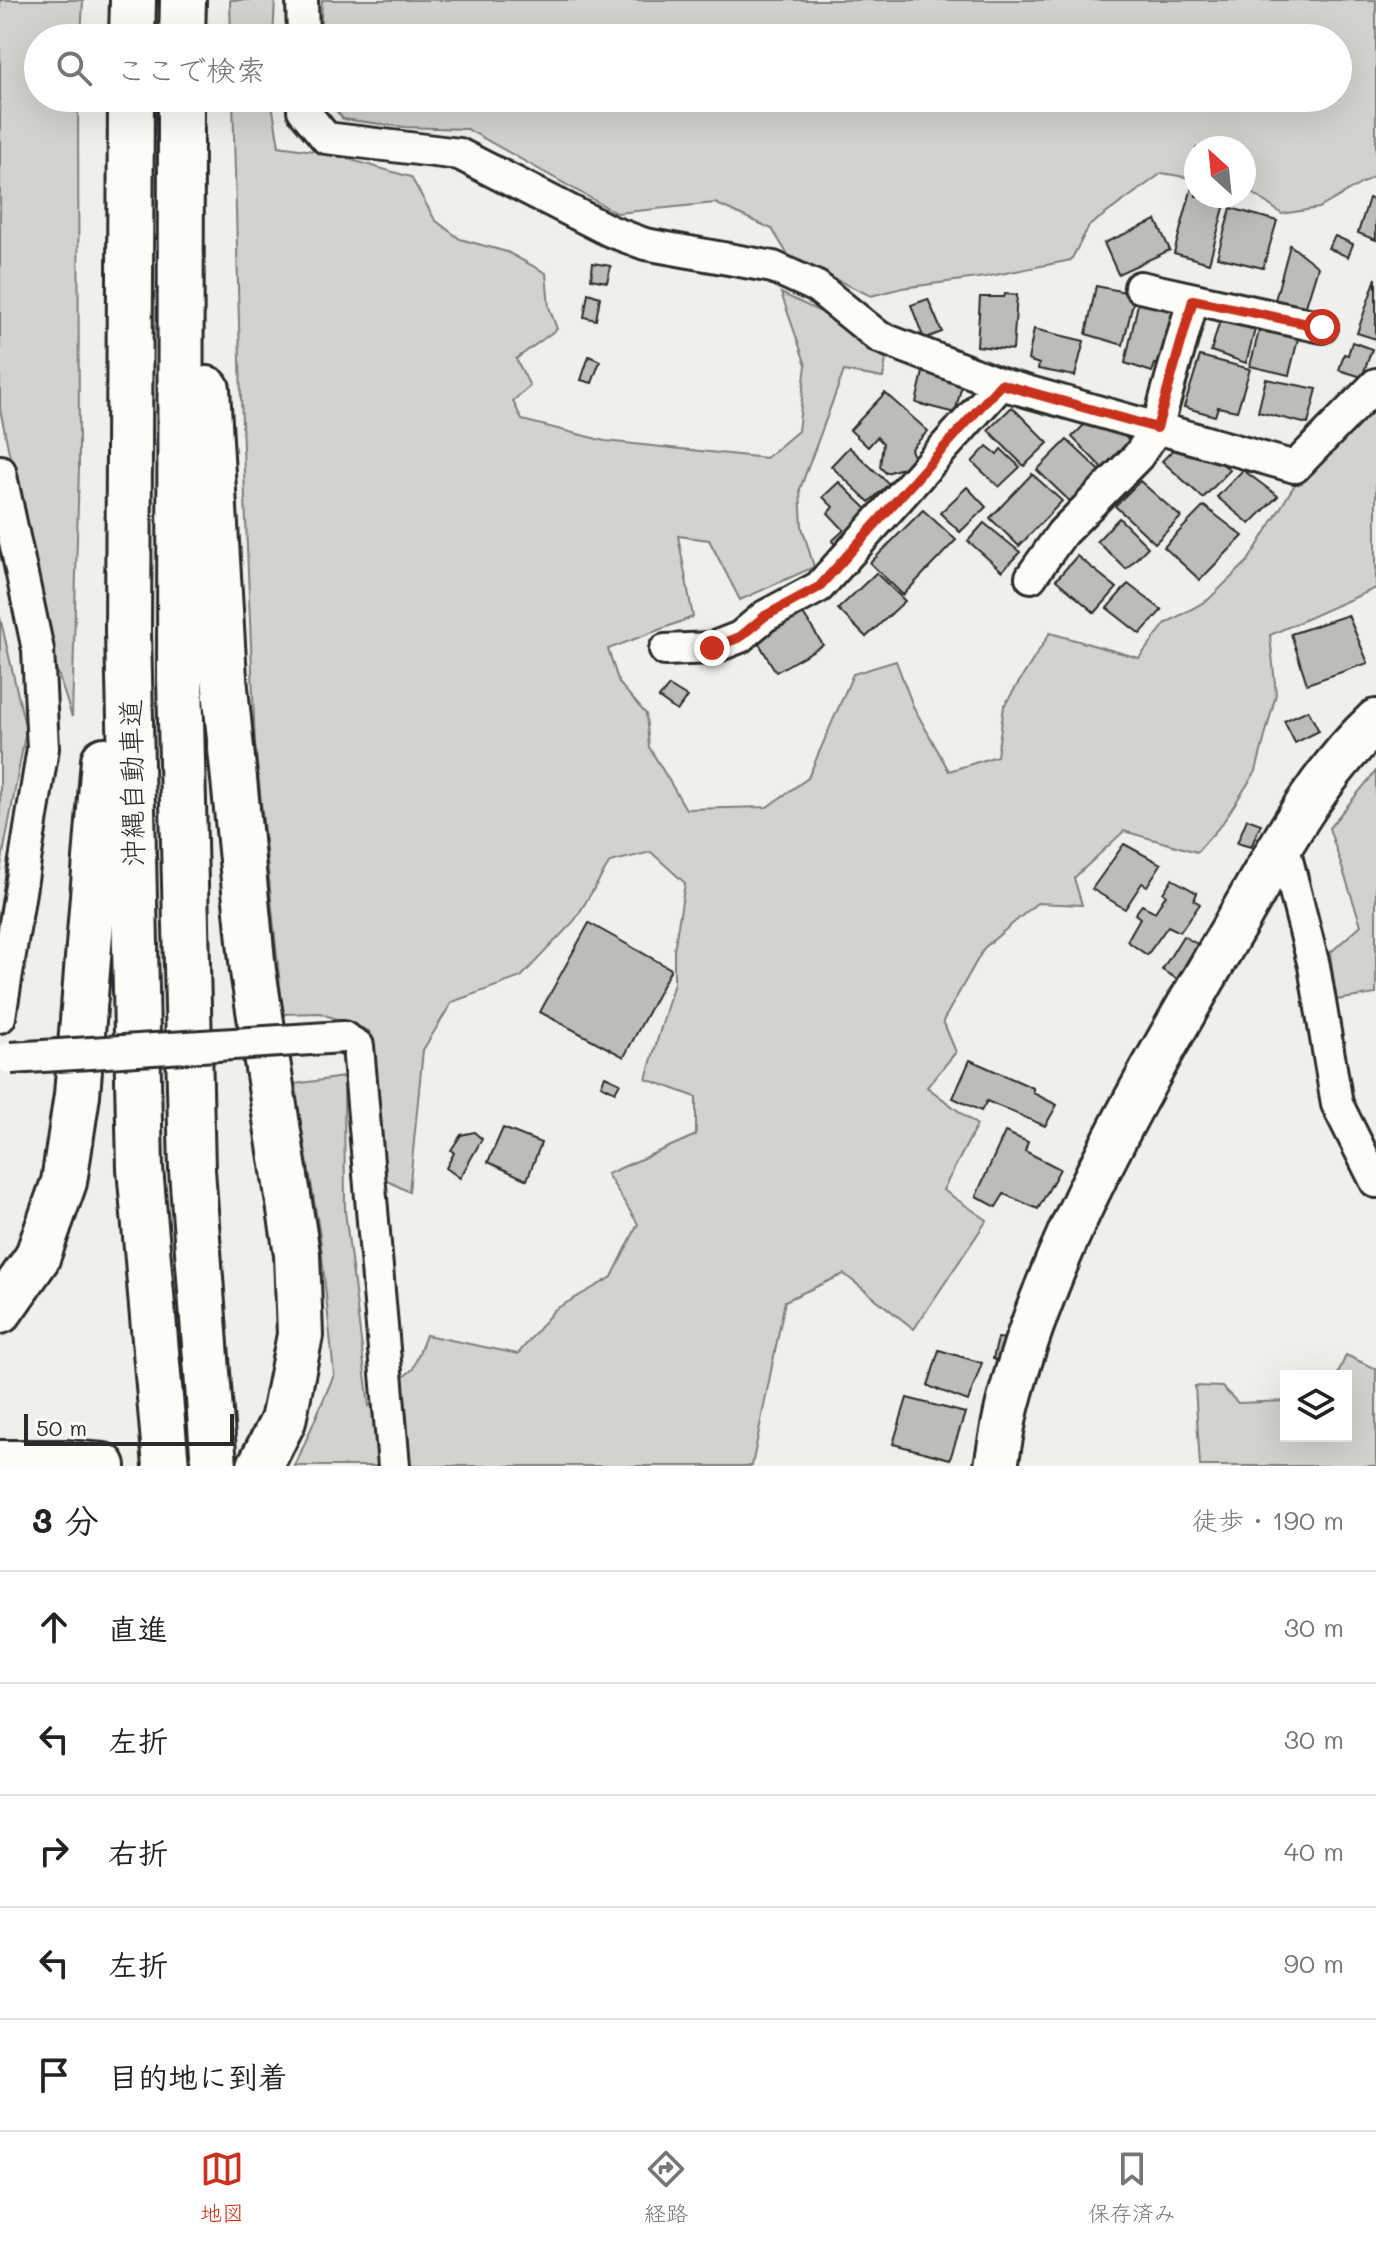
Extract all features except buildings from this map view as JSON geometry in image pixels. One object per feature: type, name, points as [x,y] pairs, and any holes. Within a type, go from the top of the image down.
[{"type":"highway","points":[[132,24],[133,0]]},
{"type":"highway","points":[[182,24],[183,0]]},
{"type":"highway","name":"沖縄自動車道","points":[[131,112],[128,631],[140,1168],[166,1466]]},
{"type":"highway","name":"沖縄自動車道","points":[[181,112],[180,679],[192,1170],[214,1466]]},
{"type":"highway","points":[[179,296],[205,358],[224,678],[250,940],[297,1254],[300,1335],[283,1421],[260,1466]]},
{"type":"highway","points":[[0,1311],[37,1258],[64,1182],[77,1095],[101,822],[108,677],[128,631]]},
{"type":"highway","points":[[0,1463],[103,1466]]},
{"type":"street","points":[[302,0],[303,24]]},
{"type":"street","points":[[305,112],[326,138],[459,154],[610,231],[645,244],[773,267],[817,287],[879,337],[1001,384],[1295,467],[1376,384]]},
{"type":"street","points":[[1140,287],[1322,327]]},
{"type":"street","points":[[1031,577],[1062,533],[1138,456],[1157,428],[1193,300]]},
{"type":"street","points":[[665,650],[712,648],[740,637],[765,616],[819,587],[1001,384]]},
{"type":"street","points":[[0,471],[38,650],[43,748],[0,1017]]},
{"type":"street","points":[[996,1466],[1009,1401],[1043,1295],[1107,1154],[1169,1038],[1283,844],[1336,765],[1376,721]]},
{"type":"street","points":[[1283,844],[1314,966],[1337,1104],[1376,1182]]},
{"type":"street","points":[[5,1056],[343,1037],[358,1046],[394,1466]]},
{"type":"shaded area","points":[[0,0],[83,0],[82,24],[24,24],[24,112],[78,112],[79,467],[72,717],[49,646],[0,409]]},
{"type":"shaded area","points":[[230,0],[275,0],[274,24],[231,24]]},
{"type":"shaded area","points":[[322,0],[1376,0],[1376,175],[1319,208],[1282,214],[1256,196],[1256,136],[1184,136],[1184,177],[1162,173],[1089,226],[1071,260],[871,296],[790,258],[772,229],[715,203],[617,213],[467,129],[404,127],[343,119],[337,112],[1352,112],[1352,24],[321,24]]},
{"type":"shaded area","points":[[233,112],[273,112],[279,146],[327,153],[411,177],[435,220],[460,239],[507,252],[546,273],[549,307],[557,329],[516,359],[530,386],[513,401],[522,420],[605,441],[766,458],[798,431],[806,365],[781,293],[827,315],[886,359],[883,378],[844,371],[800,489],[802,527],[814,567],[740,600],[709,540],[678,536],[693,617],[608,649],[619,683],[646,714],[649,747],[686,809],[767,807],[808,778],[853,674],[896,661],[913,706],[949,771],[997,756],[1004,706],[1050,633],[1139,658],[1166,623],[1208,600],[1248,561],[1297,481],[1373,412],[1376,415],[1376,588],[1270,635],[1276,694],[1256,771],[1222,824],[1197,852],[1124,831],[1074,878],[1082,905],[1037,903],[984,948],[943,1021],[956,1052],[927,1087],[977,1125],[943,1190],[987,1220],[914,1329],[844,1274],[785,1301],[752,1466],[295,1466],[334,1375],[320,1236],[294,1084],[344,1077],[345,1211],[369,1406],[413,1369],[426,1335],[518,1354],[554,1310],[612,1277],[638,1224],[607,1174],[696,1135],[696,1097],[646,1079],[674,983],[674,950],[685,883],[651,852],[610,862],[575,920],[521,977],[452,1002],[423,1050],[409,1192],[384,1179],[369,1031],[320,1013],[283,1014],[255,744]]},
{"type":"shaded area","points":[[0,617],[26,730],[0,871]]},
{"type":"shaded area","points":[[1376,771],[1376,994],[1336,1000],[1330,953],[1361,925],[1329,828]]},
{"type":"shaded area","points":[[1346,1355],[1376,1369],[1376,1466],[1200,1466],[1195,1386],[1222,1387],[1238,1403],[1280,1401],[1280,1442],[1352,1442],[1352,1370],[1340,1370]]},
{"type":"route","points":[[712,648],[740,637],[765,616],[819,587],[1001,384],[1157,428],[1193,300],[1322,327]]}]
